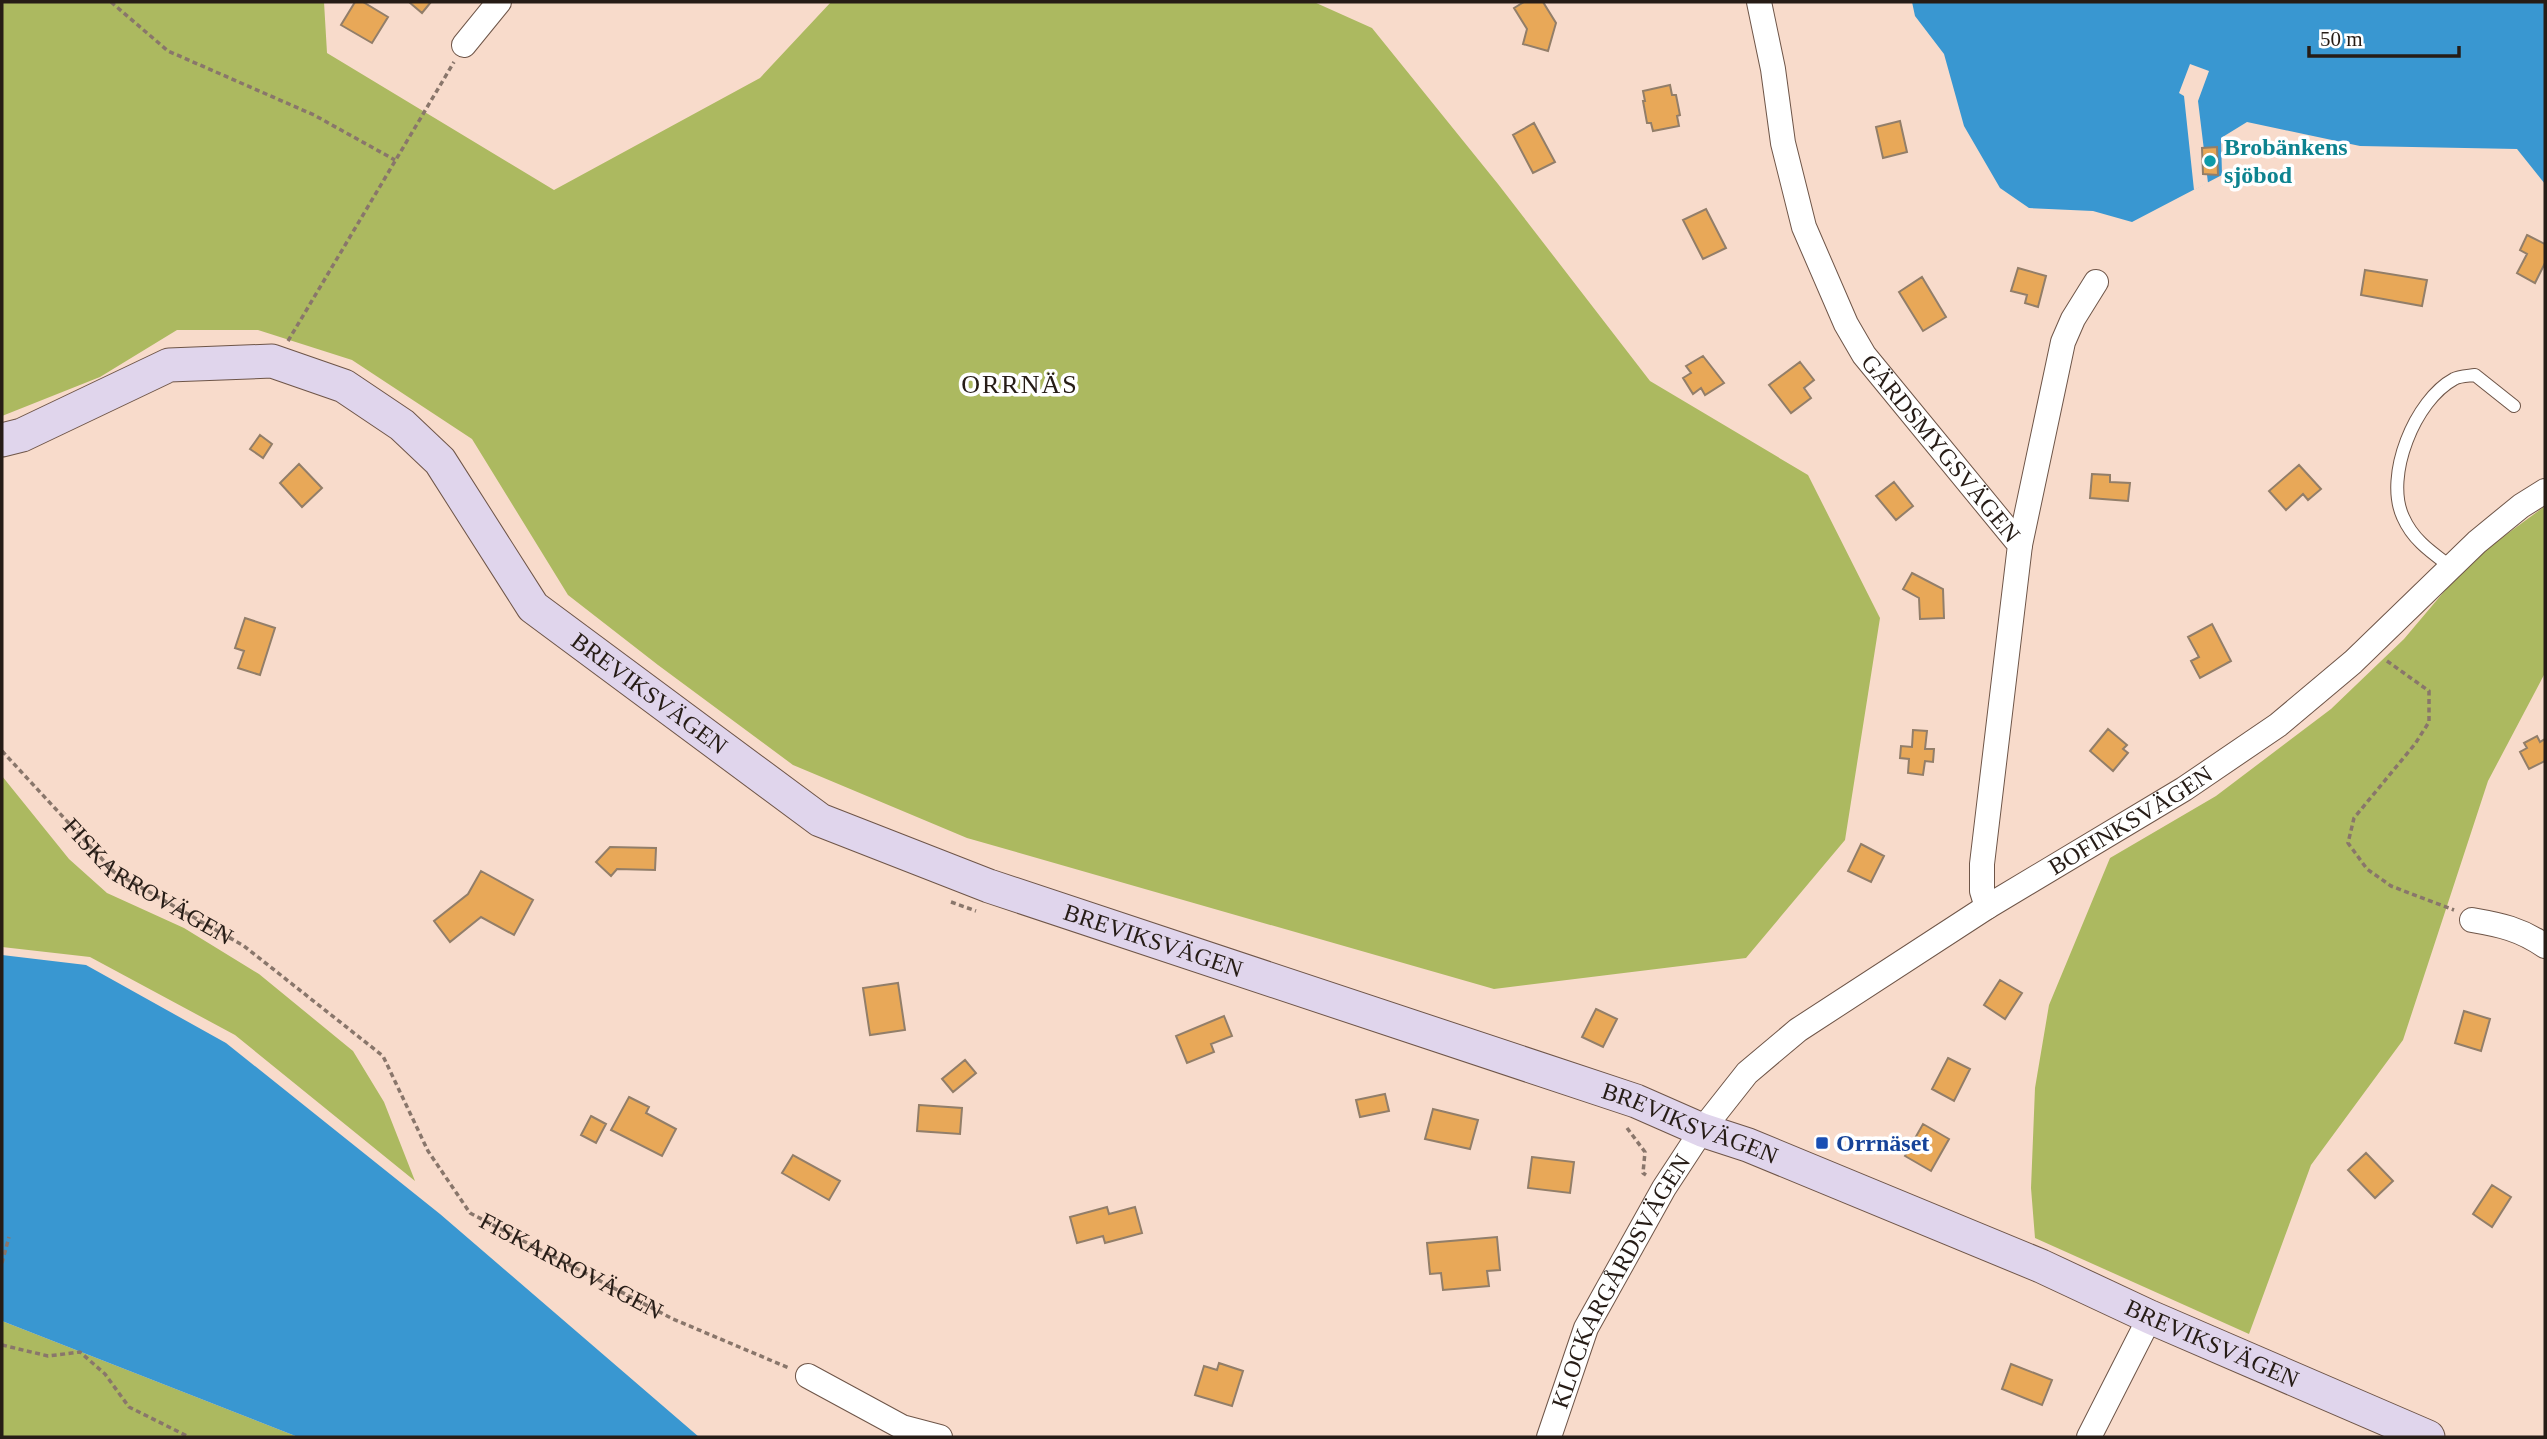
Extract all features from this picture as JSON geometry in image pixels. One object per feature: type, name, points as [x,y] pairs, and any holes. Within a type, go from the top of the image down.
[{"type":"main road","name":"BREVIKSVÄGEN","points":[[2,440],[22,435],[169,365],[272,361],[344,386],[402,425],[440,461],[533,607],[820,820],[989,886],[1636,1101],[2041,1266],[2150,1317],[2428,1437]]},
{"type":"street","points":[[464,45],[499,2]]},
{"type":"street","name":"GÄRDSMYGSVÄGEN","points":[[1759,2],[1791,182],[1804,227],[1846,324],[1864,355],[2020,545],[1982,864],[1982,891],[1987,907]]},
{"type":"street","points":[[2020,545],[2063,342],[2073,319],[2096,282]]},
{"type":"street","name":"BOFINKSVÄGEN","points":[[1702,1130],[1747,1073],[1798,1030],[1987,907],[2228,761],[2315,694],[2512,513],[2545,491]]},
{"type":"street","points":[[2472,920],[2510,927],[2528,934],[2545,946]]},
{"type":"street","name":"KLOCKARGÅRDSVÄGEN","points":[[1549,1437],[1586,1328],[1664,1188],[1702,1130]]},
{"type":"street","points":[[2089,1437],[2150,1317]]},
{"type":"street","points":[[808,1376],[902,1427],[940,1437]]},
{"type":"lane","points":[[2451,567],[2414,537],[2402,514],[2398,470],[2405,447],[2422,407],[2455,378],[2475,375],[2514,406]]},
{"type":"path","points":[[111,2],[168,51],[314,116],[395,160]]},
{"type":"path","points":[[272,361],[288,340],[464,45]]},
{"type":"path","points":[[2368,647],[2429,691],[2429,722],[2354,818],[2348,843],[2367,869],[2391,886],[2447,906],[2472,920]]},
{"type":"path","name":"FISKARROVÄGEN","points":[[2,751],[114,872],[244,946],[383,1056],[428,1151],[470,1213],[673,1319],[808,1376]]},
{"type":"path","points":[[950,901],[986,915]]},
{"type":"path","points":[[1621,1124],[1631,1130],[1645,1152],[1643,1173],[1664,1188]]},
{"type":"path","points":[[2,1263],[9,1237]]},
{"type":"path","points":[[2,1345],[48,1356],[80,1352],[105,1374],[129,1407],[189,1437]]},
{"type":"green space","points":[[2,2],[324,2],[327,53],[554,190],[760,78],[831,2],[1314,2],[1372,28],[1498,184],[1650,381],[1808,475],[1880,618],[1845,840],[1746,958],[1494,989],[967,838],[793,765],[568,595],[472,439],[352,360],[258,330],[177,330],[100,377],[2,416]]},
{"type":"green space","points":[[2545,506],[2545,673],[2488,781],[2403,1040],[2311,1165],[2249,1334],[2035,1238],[2031,1188],[2035,1088],[2049,1005],[2110,858],[2216,796],[2331,709],[2404,639],[2469,562]]},
{"type":"green space","points":[[2,776],[69,859],[107,893],[184,928],[259,974],[353,1051],[384,1102],[415,1181],[235,1035],[90,957],[2,947]]},
{"type":"green space","points":[[2,1321],[298,1437],[2,1437]]},
{"type":"water","points":[[1912,2],[2545,2],[2545,184],[2517,149],[2360,146],[2247,122],[2221,138],[2222,175],[2132,222],[2093,211],[2029,208],[2000,188],[1964,126],[1944,54],[1915,16]]},
{"type":"water","points":[[2,955],[86,965],[226,1043],[440,1214],[699,1437],[298,1437],[2,1321]]},
{"type":"pier","points":[[2190,64],[2209,71],[2198,101],[2208,183],[2194,190],[2184,96],[2179,93]]},
{"type":"building","points":[[355,2],[363,2],[388,17],[372,43],[341,25]]},
{"type":"building","points":[[409,2],[431,2],[422,13]]},
{"type":"building","points":[[1524,2],[1543,2],[1556,23],[1548,51],[1523,44],[1527,29],[1514,8]]},
{"type":"building","points":[[1670,85],[1672,95],[1676,95],[1679,126],[1653,131],[1651,123],[1647,123],[1643,91]]},
{"type":"building","points":[[1900,121],[1907,152],[1883,158],[1876,127]]},
{"type":"building","points":[[1534,123],[1555,162],[1533,173],[1513,135]]},
{"type":"building","name":"Brobänkens sjöbod","points":[[2217,147],[2218,175],[2203,174],[2202,148]]},
{"type":"building","points":[[1706,209],[1726,248],[1703,259],[1683,220]]},
{"type":"building","points":[[2527,235],[2545,244],[2545,263],[2535,283],[2517,273],[2527,254],[2520,250]]},
{"type":"building","points":[[2018,268],[2046,276],[2038,307],[2025,303],[2027,295],[2011,291]]},
{"type":"building","points":[[2365,270],[2427,280],[2422,306],[2361,295]]},
{"type":"building","points":[[1922,277],[1946,317],[1923,331],[1899,292]]},
{"type":"building","points":[[1703,356],[1724,383],[1705,395],[1701,388],[1693,394],[1683,378],[1691,373],[1686,366]]},
{"type":"building","points":[[1800,362],[1814,380],[1804,388],[1811,398],[1791,413],[1769,385]]},
{"type":"building","points":[[260,435],[272,444],[263,458],[250,449]]},
{"type":"building","points":[[299,464],[322,488],[302,507],[280,483]]},
{"type":"building","points":[[2299,465],[2321,489],[2308,500],[2303,494],[2286,510],[2269,491]]},
{"type":"building","points":[[2092,474],[2110,475],[2110,482],[2130,483],[2128,501],[2090,498]]},
{"type":"building","points":[[1894,482],[1913,506],[1896,520],[1876,496]]},
{"type":"building","points":[[1912,573],[1943,589],[1944,618],[1920,619],[1919,598],[1903,589]]},
{"type":"building","points":[[245,618],[275,628],[260,675],[238,668],[244,651],[235,648]]},
{"type":"building","points":[[2212,624],[2231,661],[2200,678],[2191,661],[2199,657],[2188,637]]},
{"type":"building","points":[[2108,729],[2127,745],[2123,749],[2128,753],[2113,771],[2090,751]]},
{"type":"building","points":[[1913,730],[1927,731],[1925,749],[1934,749],[1933,762],[1925,761],[1923,775],[1908,773],[1909,759],[1900,758],[1901,746],[1912,747]]},
{"type":"building","points":[[2537,736],[2540,742],[2545,739],[2545,761],[2529,769],[2520,752],[2527,748],[2524,743]]},
{"type":"building","points":[[1861,844],[1884,856],[1871,882],[1848,871]]},
{"type":"building","points":[[610,847],[656,848],[655,870],[617,869],[611,876],[596,862]]},
{"type":"building","points":[[481,871],[533,900],[514,935],[481,917],[450,942],[434,921],[468,894]]},
{"type":"building","points":[[2000,980],[2022,993],[2005,1019],[1984,1005]]},
{"type":"building","points":[[898,983],[905,1030],[870,1035],[863,988]]},
{"type":"building","points":[[1596,1009],[1617,1019],[1603,1047],[1582,1037]]},
{"type":"building","points":[[2464,1011],[2490,1019],[2481,1051],[2455,1043]]},
{"type":"building","points":[[1224,1016],[1232,1036],[1211,1044],[1214,1052],[1187,1063],[1176,1036]]},
{"type":"building","points":[[1948,1058],[1970,1069],[1954,1101],[1932,1089]]},
{"type":"building","points":[[965,1060],[976,1073],[953,1092],[942,1079]]},
{"type":"building","points":[[1385,1094],[1389,1111],[1360,1117],[1356,1100]]},
{"type":"building","points":[[629,1097],[649,1107],[646,1113],[676,1129],[662,1156],[611,1130]]},
{"type":"building","points":[[919,1105],[962,1108],[960,1134],[917,1131]]},
{"type":"building","points":[[1433,1109],[1478,1120],[1470,1149],[1425,1139]]},
{"type":"building","points":[[591,1116],[606,1124],[596,1143],[581,1135]]},
{"type":"building","points":[[1923,1124],[1949,1139],[1931,1171],[1905,1156]]},
{"type":"building","points":[[2366,1153],[2393,1181],[2375,1198],[2348,1170]]},
{"type":"building","points":[[793,1155],[840,1181],[829,1200],[782,1173]]},
{"type":"building","points":[[1532,1157],[1574,1162],[1570,1193],[1528,1188]]},
{"type":"building","points":[[2492,1185],[2511,1197],[2492,1227],[2473,1214]]},
{"type":"building","points":[[1107,1207],[1109,1214],[1135,1207],[1142,1233],[1105,1243],[1103,1236],[1077,1243],[1070,1217]]},
{"type":"building","points":[[1497,1237],[1500,1270],[1487,1271],[1489,1286],[1443,1290],[1441,1273],[1430,1274],[1427,1243]]},
{"type":"building","points":[[1219,1363],[1243,1371],[1232,1406],[1195,1395],[1204,1366],[1217,1370]]},
{"type":"building","points":[[2011,1364],[2052,1380],[2042,1405],[2002,1389]]},
{"type":"place","name":"Brobänkens sjöbod","points":[[2210,161]]},
{"type":"place","name":"Orrnäset","points":[[1822,1143]]},
{"type":"district","name":"ORRNÄS","points":[[1020,384]]}]
